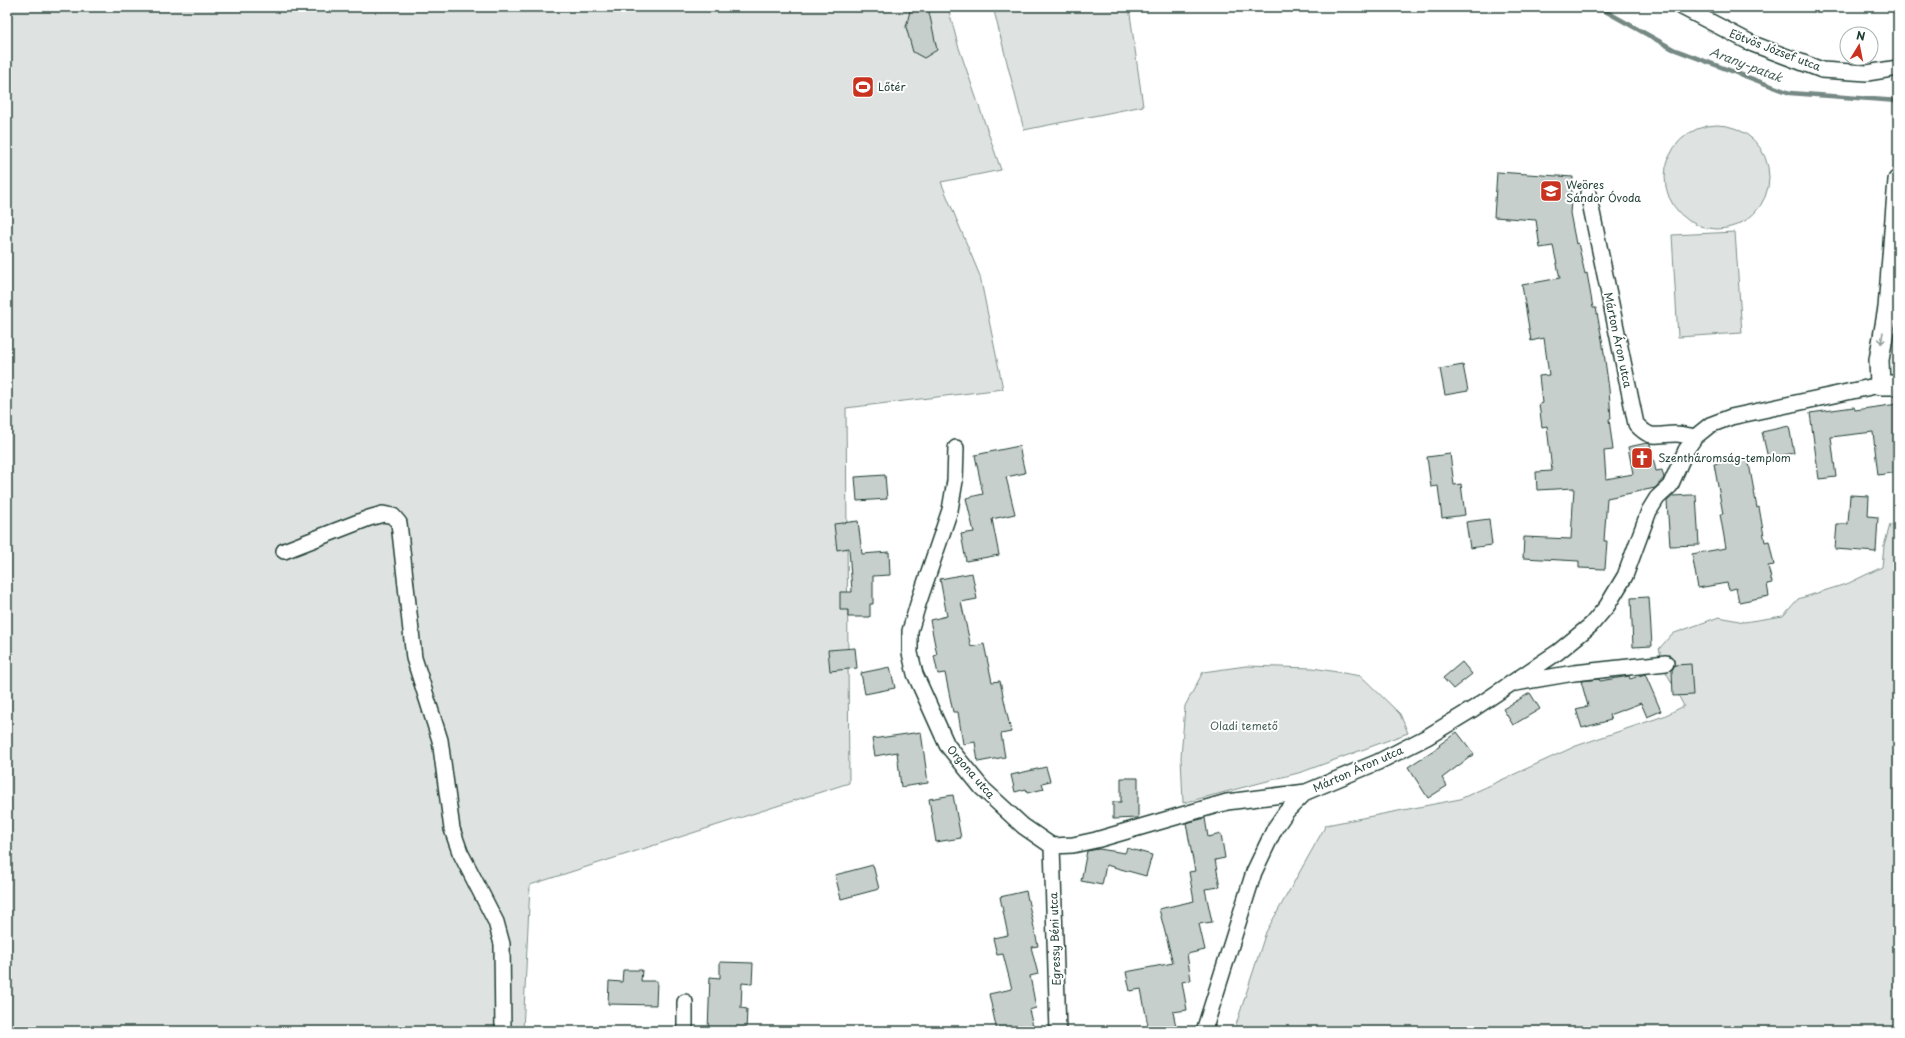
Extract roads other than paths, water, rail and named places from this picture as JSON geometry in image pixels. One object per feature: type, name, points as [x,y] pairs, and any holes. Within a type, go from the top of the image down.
[{"type":"street","name":"Eötvös József utca","points":[[1682,7],[1753,44],[1822,70],[1867,73],[1898,68]]},
{"type":"street","points":[[1889,385],[1879,360],[1888,308],[1898,180]]},
{"type":"street","name":"Márton Áron utca","points":[[1588,193],[1636,424],[1643,431],[1653,436],[1678,434],[1695,437]]},
{"type":"street","points":[[1889,286],[1898,319]]},
{"type":"street","name":"Márton Áron utca","points":[[1204,1031],[1254,872],[1275,828],[1286,812],[1306,792],[1378,762],[1427,737],[1558,652],[1591,625],[1607,606],[1625,576],[1649,511],[1657,498],[1670,486],[1686,450],[1695,437],[1710,425],[1731,417],[1889,385]]},
{"type":"street","name":"Orgona utca","points":[[956,448],[955,481],[950,510],[910,631],[910,653],[915,674],[947,745],[982,788],[1023,826],[1052,846]]},
{"type":"street","points":[[284,551],[383,514],[393,516],[399,523],[414,658],[440,740],[452,829],[460,852],[496,922],[502,944],[503,1031]]},
{"type":"street","name":"Márton Áron utca","points":[[1511,683],[1574,673],[1666,663]]},
{"type":"street","points":[[1052,846],[1096,840],[1227,802],[1306,792]]},
{"type":"street","name":"Egressy Béni utca","points":[[1052,846],[1058,1031]]},
{"type":"street","points":[[684,1031],[685,1002]]},
{"type":"waterway","name":"Arany-patak","points":[[1598,7],[1673,49],[1790,93],[1898,101]]},
{"type":"place","name":"Lőtér","points":[[863,87]]},
{"type":"place","name":"Weöres Sándor Óvoda","points":[[1551,191]]},
{"type":"place","name":"Szentháromság-templom","points":[[1642,458]]},
{"type":"park label","name":"Oladi temető","points":[[1244,726]]}]
